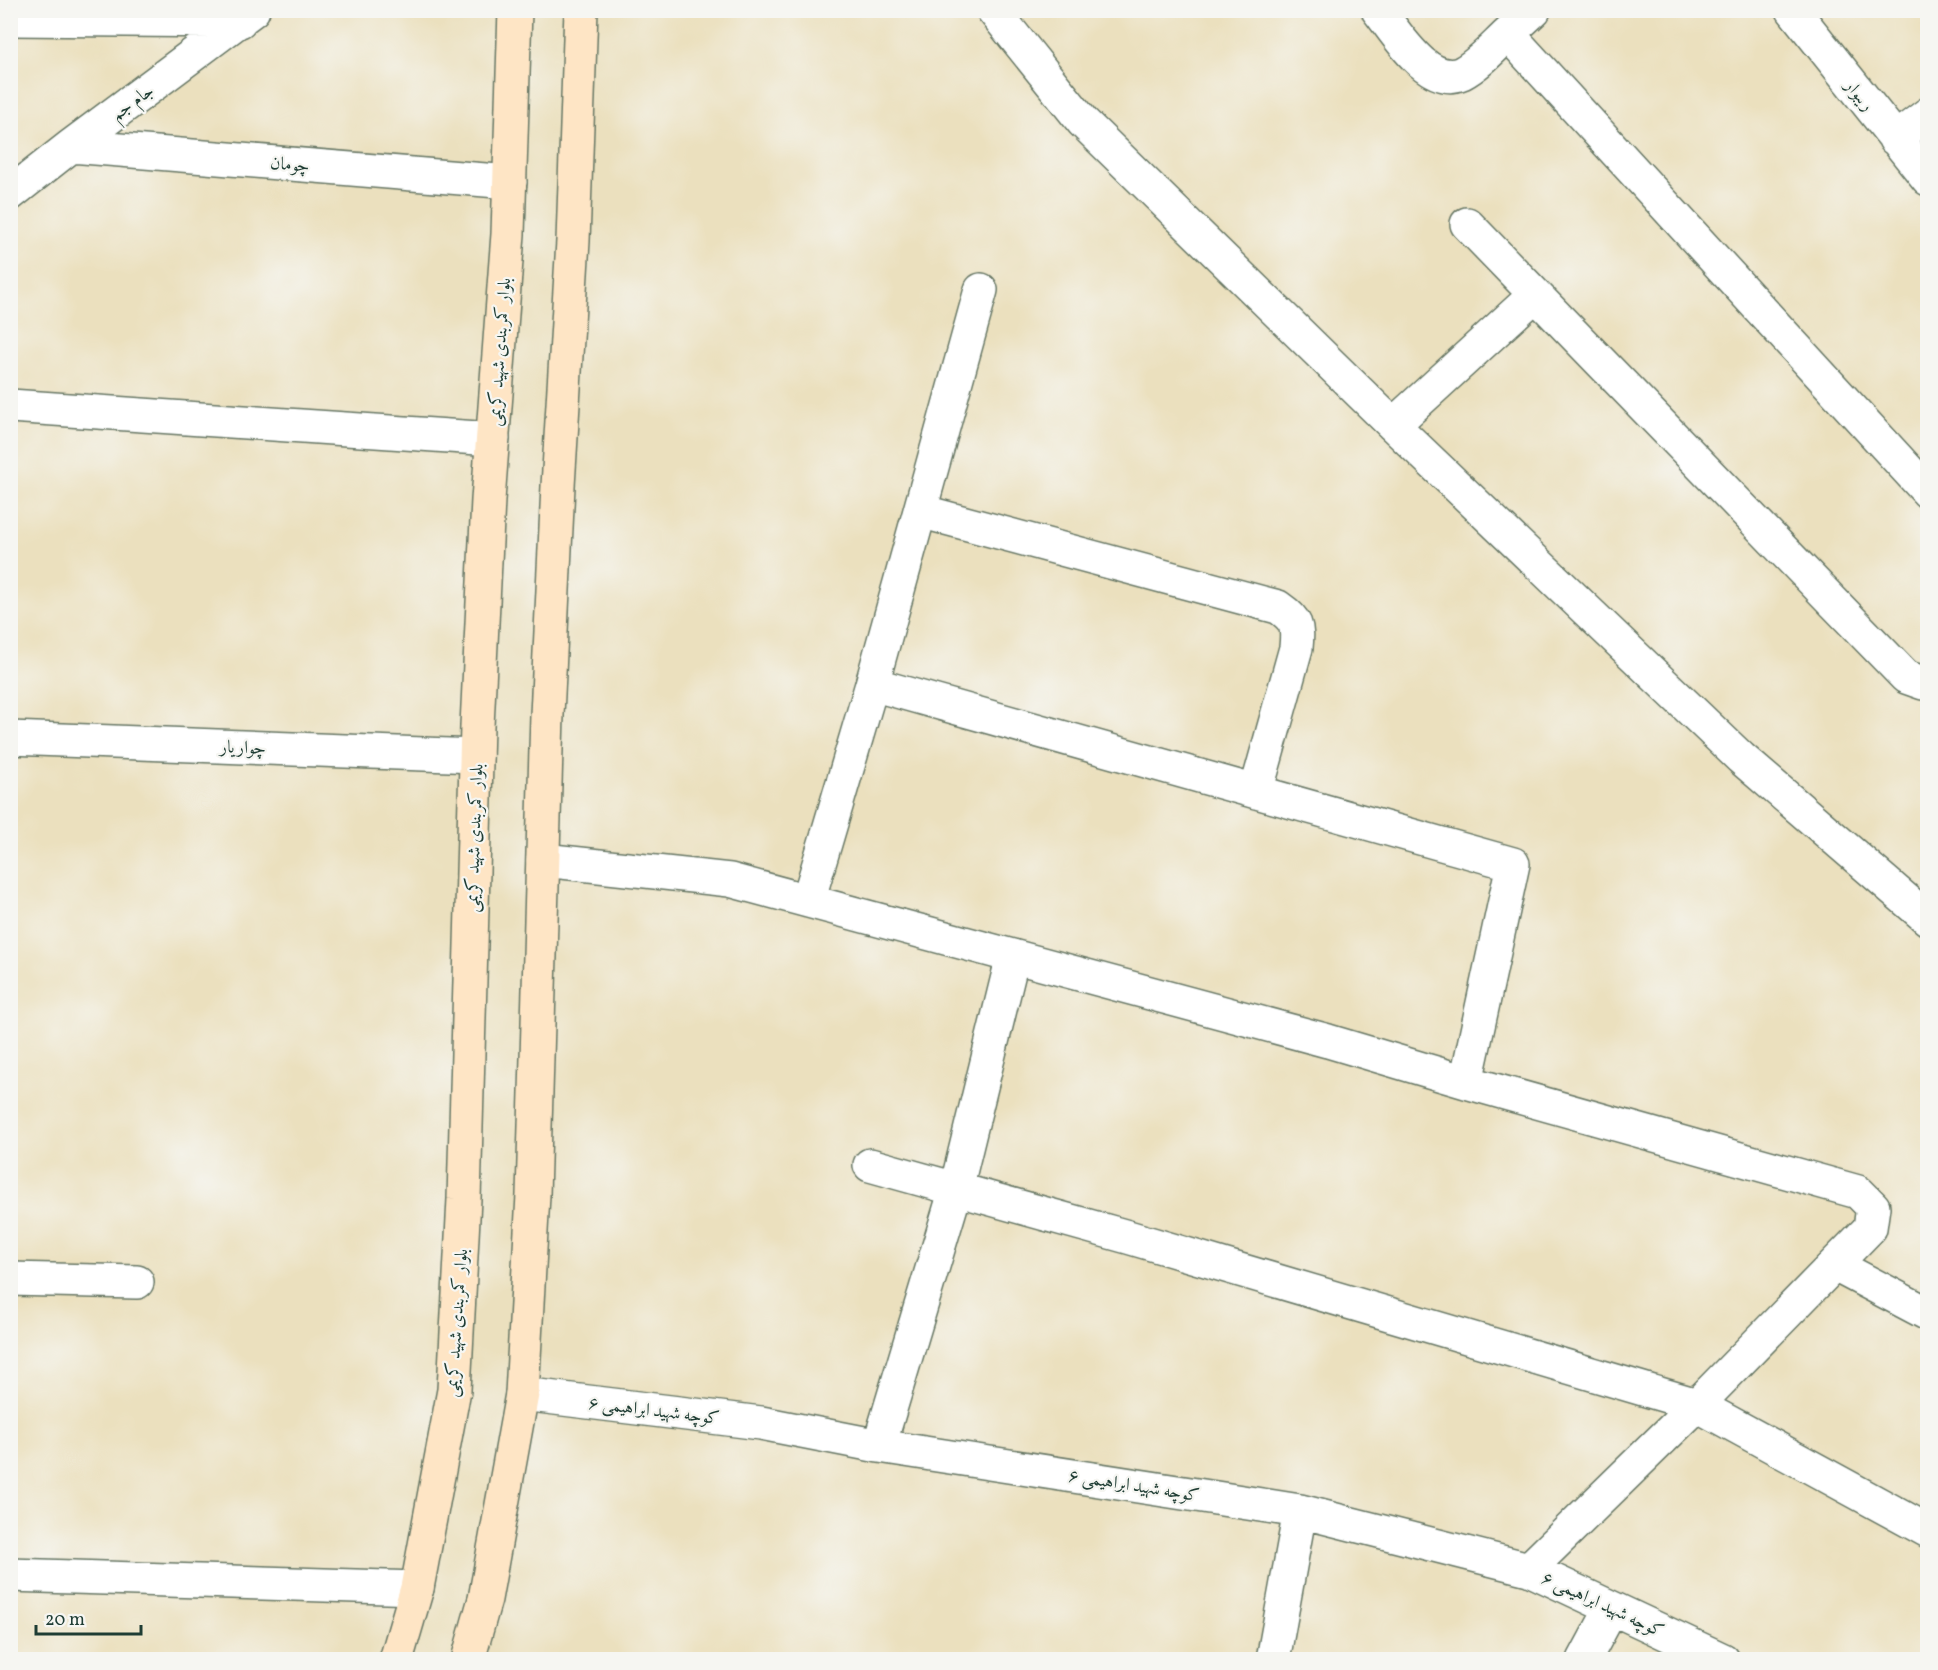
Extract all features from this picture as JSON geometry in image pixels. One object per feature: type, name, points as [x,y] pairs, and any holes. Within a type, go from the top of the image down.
[{"type":"street","name":"بلوار کمربندی شهید کریمی","points":[[396,1659],[417,1588],[454,1390],[464,1199],[476,756],[493,439],[508,234],[515,10]]},
{"type":"street","points":[[468,1659],[485,1599],[522,1394],[533,1195],[548,703],[573,241],[581,10]]},
{"type":"street","points":[[993,10],[1083,122],[1393,425],[1741,758],[1928,919]]},
{"type":"street","points":[[1378,10],[1424,67],[1446,76],[1461,73],[1478,62],[1534,10]]},
{"type":"street","name":"ریبوار","points":[[1793,10],[1928,179]]},
{"type":"street","points":[[10,19],[247,16]]},
{"type":"street","name":"جام جم","points":[[10,194],[247,16]]},
{"type":"street","points":[[1508,34],[1928,492]]},
{"type":"street","points":[[1895,139],[1928,114]]},
{"type":"street","name":"چومان","points":[[71,146],[510,182]]},
{"type":"street","points":[[1467,224],[1906,677],[1923,683],[1928,682]]},
{"type":"street","points":[[808,901],[872,684],[981,290]]},
{"type":"street","points":[[1393,425],[1535,295]]},
{"type":"street","points":[[10,406],[493,439]]},
{"type":"street","points":[[920,511],[1278,607],[1292,617],[1298,632],[1296,648],[1256,792]]},
{"type":"street","points":[[872,684],[1513,864],[1466,1082]]},
{"type":"street","name":"چواریار","points":[[10,738],[476,756]]},
{"type":"street","points":[[543,860],[730,880],[1328,1041],[1858,1192],[1873,1207],[1870,1228],[1698,1405],[1529,1569]]},
{"type":"street","points":[[879,1446],[956,1189],[1012,956]]},
{"type":"street","points":[[870,1165],[1140,1240],[1698,1405],[1928,1531]]},
{"type":"street","points":[[1835,1265],[1928,1314]]},
{"type":"street","points":[[10,1279],[137,1282]]},
{"type":"street","name":"کوچه شهید ابراهیمی ۶","points":[[522,1394],[761,1423],[879,1446],[1300,1511],[1529,1569],[1723,1659]]},
{"type":"street","points":[[1273,1659],[1300,1511]]},
{"type":"street","points":[[10,1575],[417,1588]]},
{"type":"street","points":[[1584,1659],[1612,1608]]}]
